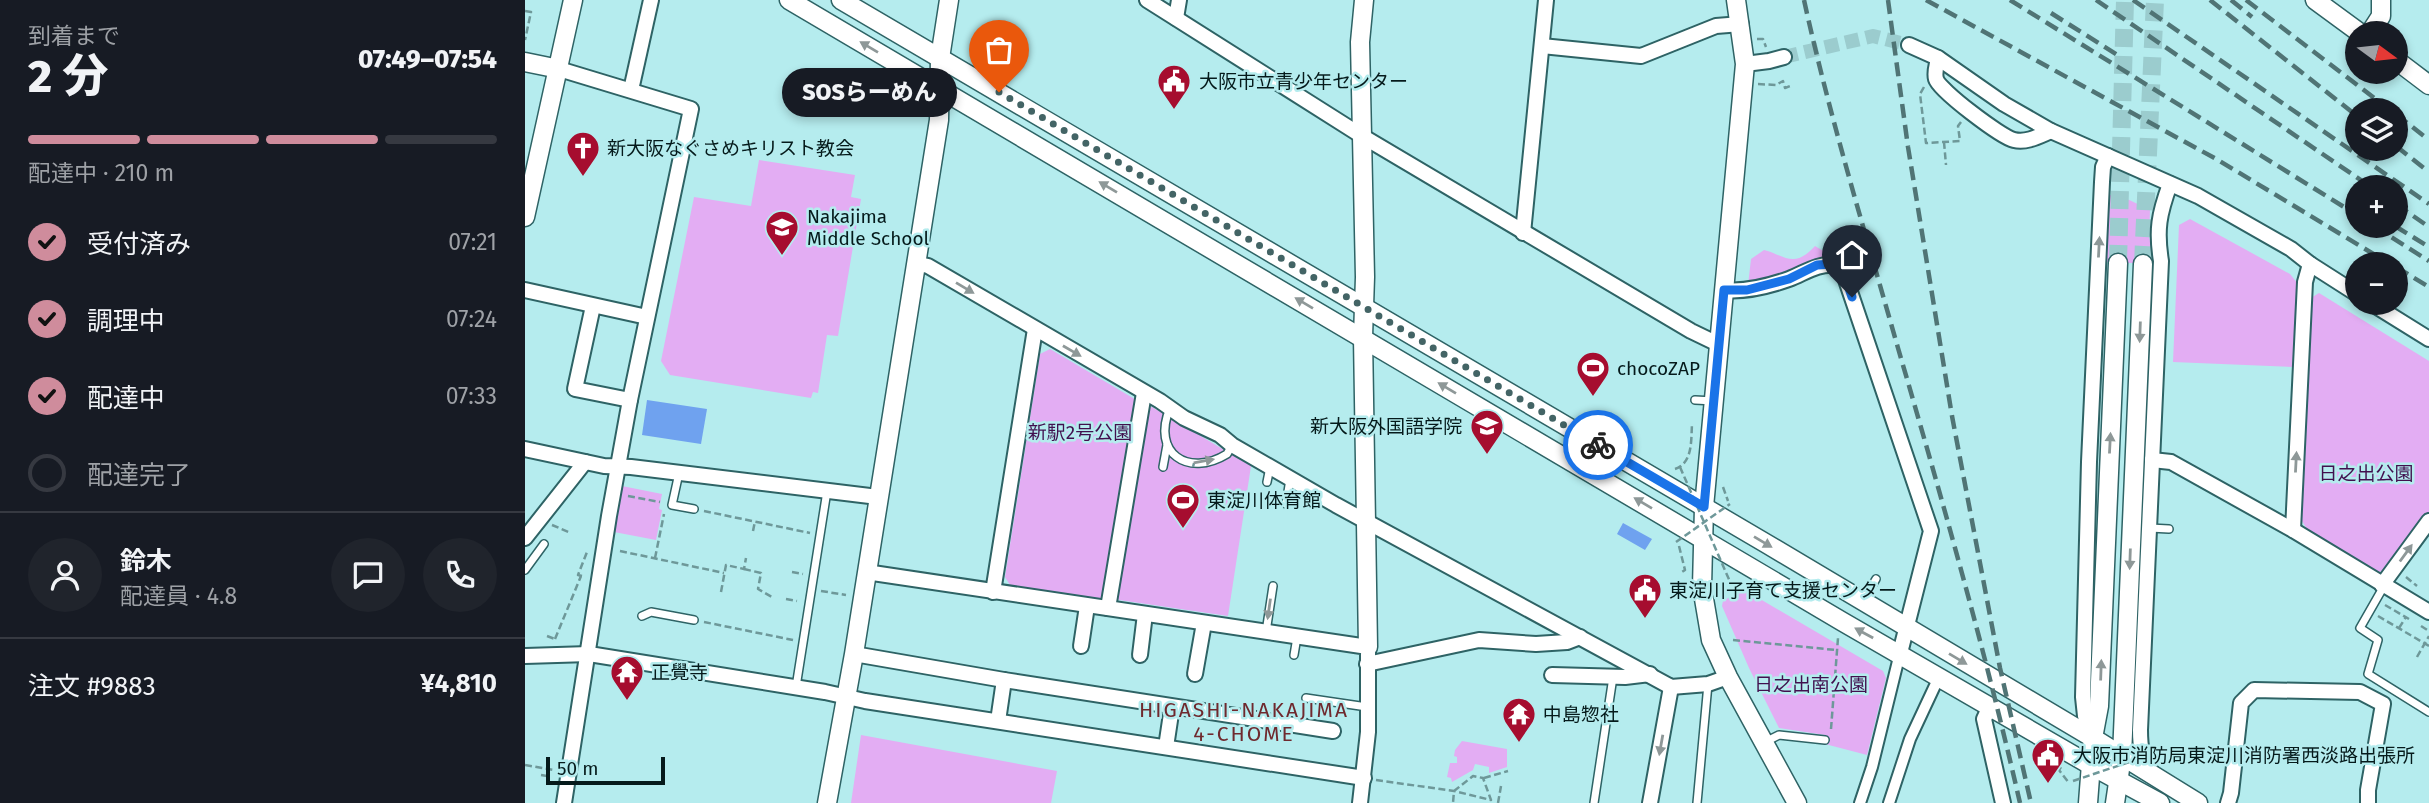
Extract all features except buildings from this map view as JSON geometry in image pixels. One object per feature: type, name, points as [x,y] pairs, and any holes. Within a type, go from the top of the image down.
[{"type":"street","points":[[525,217],[573,0]]},
{"type":"street","points":[[631,90],[651,0]]},
{"type":"street","points":[[789,0],[1363,337],[1703,523],[1863,601],[2198,803]]},
{"type":"street","points":[[841,0],[1364,309],[1703,523],[1843,622],[2160,803]]},
{"type":"street","points":[[827,803],[854,654],[939,120],[940,58],[949,0]]},
{"type":"street","points":[[1147,0],[1362,136],[1523,233],[1691,331],[1720,345]]},
{"type":"street","points":[[1176,18],[1179,0]]},
{"type":"street","points":[[1360,803],[1368,707],[1360,42],[1364,0]]},
{"type":"street","points":[[1523,233],[1546,0]]},
{"type":"street","points":[[1736,0],[1745,64],[1703,523],[1702,587],[1711,640],[1728,677],[1797,803]]},
{"type":"street","points":[[2315,0],[2345,22]]},
{"type":"street","points":[[2378,21],[2381,16],[2381,0]]},
{"type":"street","points":[[1542,46],[1641,56],[1716,26],[1741,24]]},
{"type":"street","points":[[1909,45],[1938,58],[2004,104],[2051,131],[2198,196],[2291,249],[2345,286]]},
{"type":"street","points":[[1745,64],[1784,57]]},
{"type":"street","points":[[1938,58],[1935,72],[1939,86],[1998,133],[2024,141],[2051,131]]},
{"type":"street","points":[[525,62],[559,69],[691,109],[618,466],[597,547],[589,654],[564,803]]},
{"type":"street","points":[[2408,69],[2429,85]]},
{"type":"street","points":[[2093,738],[2085,716],[2083,697],[2089,462],[2102,182],[2108,156]]},
{"type":"street","points":[[2156,778],[2145,764],[2140,748],[2161,261],[2157,237],[2158,217],[2170,184]]},
{"type":"street","points":[[915,263],[928,266],[1336,505],[1671,687],[1708,684],[1728,677]]},
{"type":"street","points":[[2088,803],[2093,738],[2099,706],[2118,263]]},
{"type":"street","points":[[1724,290],[1744,291],[1777,282],[1817,265],[1833,264],[1843,271],[1931,531],[1860,803]]},
{"type":"street","points":[[2115,803],[2122,756],[2143,264]]},
{"type":"street","points":[[2293,530],[2305,282],[2310,264]]},
{"type":"street","points":[[525,290],[647,317]]},
{"type":"street","points":[[593,306],[575,389],[630,400]]},
{"type":"street","points":[[2390,315],[2429,339]]},
{"type":"street","points":[[993,592],[1035,329]]},
{"type":"street","points":[[1108,608],[1144,393]]},
{"type":"street","points":[[525,449],[585,462],[878,497]]},
{"type":"street","points":[[2153,460],[2171,462],[2293,530],[2429,612]]},
{"type":"street","points":[[525,538],[585,462]]},
{"type":"street","points":[[2383,585],[2429,521]]},
{"type":"street","points":[[866,572],[1297,637],[1368,656],[1479,640],[1536,644],[1567,642],[1580,637]]},
{"type":"street","points":[[1081,646],[1087,606]]},
{"type":"street","points":[[1140,655],[1145,614]]},
{"type":"street","points":[[1195,674],[1204,623]]},
{"type":"street","points":[[525,656],[589,654],[1364,778]]},
{"type":"street","points":[[854,654],[1333,731]]},
{"type":"street","points":[[1552,675],[1625,677],[1650,674]]},
{"type":"street","points":[[1889,803],[1910,739],[1939,677]]},
{"type":"street","points":[[997,721],[1004,680]]},
{"type":"street","points":[[1650,803],[1671,687]]},
{"type":"street","points":[[2228,803],[2241,703],[2253,690],[2360,692],[2383,704],[2368,803]]},
{"type":"street","points":[[1990,706],[1984,719],[2003,803]]},
{"type":"street","points":[[1166,747],[1172,707]]},
{"type":"lane","points":[[1695,400],[1714,401]]},
{"type":"lane","points":[[1163,467],[1167,444],[1165,427],[1171,407]]},
{"type":"lane","points":[[1167,444],[1172,455],[1180,460],[1201,464],[1227,454],[1232,445]]},
{"type":"lane","points":[[1267,482],[1271,467]]},
{"type":"lane","points":[[679,473],[672,505],[694,509]]},
{"type":"lane","points":[[1286,504],[1291,478]]},
{"type":"lane","points":[[796,687],[827,491]]},
{"type":"lane","points":[[2150,528],[2169,529]]},
{"type":"lane","points":[[525,570],[544,544]]},
{"type":"lane","points":[[1863,601],[1876,579]]},
{"type":"lane","points":[[2383,585],[2360,628],[2378,640],[2368,674],[2429,712]]},
{"type":"lane","points":[[1266,632],[1273,586]]},
{"type":"lane","points":[[642,616],[651,612],[694,620]]},
{"type":"lane","points":[[1294,655],[1297,637]]},
{"type":"lane","points":[[1594,803],[1613,676]]},
{"type":"lane","points":[[1697,803],[1708,684]]},
{"type":"lane","points":[[1306,698],[1368,707]]},
{"type":"lane","points":[[1765,742],[1779,735],[1825,740]]},
{"type":"path","points":[[525,11],[531,12],[525,40]]},
{"type":"path","points":[[1763,39],[1766,50]]},
{"type":"path","points":[[1765,84],[1776,85],[1783,80],[1785,88],[1792,86],[1789,80]]},
{"type":"path","points":[[1924,86],[1920,93],[1926,143],[1960,141],[1958,126],[1969,110]]},
{"type":"path","points":[[1944,142],[1946,165]]},
{"type":"path","points":[[1692,424],[1689,456],[1686,463],[1679,468],[1731,584],[1733,583]]},
{"type":"path","points":[[1683,571],[1683,556],[1677,543],[1730,503],[1723,486],[1724,478]]},
{"type":"path","points":[[622,495],[666,503],[655,558]]},
{"type":"path","points":[[694,509],[821,535]]},
{"type":"path","points":[[753,531],[755,522]]},
{"type":"path","points":[[548,655],[582,576],[578,575],[597,547],[724,573]]},
{"type":"path","points":[[744,569],[747,558]]},
{"type":"path","points":[[720,592],[726,565],[761,573],[758,589],[772,597]]},
{"type":"path","points":[[2400,575],[2411,579],[2422,590]]},
{"type":"path","points":[[812,589],[849,595]]},
{"type":"path","points":[[2376,600],[2429,631]]},
{"type":"path","points":[[2369,611],[2427,645]]},
{"type":"path","points":[[719,625],[721,617]]},
{"type":"path","points":[[2399,628],[2406,617]]},
{"type":"path","points":[[694,620],[804,643]]},
{"type":"path","points":[[1825,740],[1830,741],[1836,650],[1843,622]]},
{"type":"path","points":[[547,636],[555,639]]},
{"type":"path","points":[[2417,657],[2427,645],[2429,636]]},
{"type":"path","points":[[1733,640],[1836,650]]},
{"type":"path","points":[[2061,772],[2071,782],[2153,754]]},
{"type":"path","points":[[525,765],[549,769],[547,776],[541,775]]},
{"type":"path","points":[[1453,803],[1454,791],[1473,776],[1483,778],[1508,771]]},
{"type":"path","points":[[1364,778],[1454,791],[1485,801],[1498,802],[1501,786]]},
{"type":"path","points":[[1483,778],[1491,800]]},
{"type":"green space","points":[[759,160],[855,175],[851,197],[861,199],[838,336],[827,335],[818,393],[813,392],[811,398],[670,375],[661,361],[694,197],[751,206]]},
{"type":"green space","points":[[2109,195],[2121,196],[2150,210],[2149,237],[2155,264],[2106,262]]},
{"type":"green space","points":[[2190,219],[2290,274],[2298,284],[2293,367],[2173,362],[2179,225]]},
{"type":"green space","points":[[1815,246],[1825,252],[1827,260],[1748,285],[1751,259],[1764,250],[1795,259]]},
{"type":"green space","name":"日之出公園","points":[[2319,293],[2345,309],[2345,315],[2355,315],[2429,361],[2429,512],[2386,570],[2379,572],[2307,529],[2300,518],[2311,298]]},
{"type":"green space","name":"新駅2号公園","points":[[1050,349],[1138,401],[1105,599],[1010,585],[1005,577],[1040,354]]},
{"type":"green space","name":"東淀川体育館","points":[[1152,407],[1251,466],[1228,616],[1119,600],[1115,594],[1146,409]]},
{"type":"green space","points":[[622,486],[662,494],[656,540],[614,532]]},
{"type":"green space","name":"日之出南公園","points":[[1743,589],[1883,671],[1886,678],[1867,755],[1825,744],[1825,735],[1779,728],[1722,606],[1723,601]]},
{"type":"green space","points":[[861,735],[1057,771],[1051,803],[851,803]]},
{"type":"green space","points":[[1462,741],[1507,749],[1507,767],[1489,773],[1489,767],[1475,764],[1473,770],[1452,782],[1451,778],[1447,777],[1450,763],[1457,763],[1455,750]]},
{"type":"water","points":[[647,400],[707,409],[701,444],[642,435]]},
{"type":"water","points":[[1623,523],[1652,539],[1645,550],[1617,534]]},
{"type":"tunnel","points":[[2118,263],[2125,0]]},
{"type":"tunnel","points":[[2143,264],[2155,0]]},
{"type":"tunnel","points":[[1784,57],[1873,36],[1909,45]]},
{"type":"railway","points":[[1804,0],[1848,175],[1962,575],[2020,803]]},
{"type":"railway","points":[[1888,0],[1908,147],[1952,416],[2000,668],[2031,803]]},
{"type":"railway","points":[[1926,0],[2218,160],[2370,252]]},
{"type":"railway","points":[[2010,0],[2345,208]]},
{"type":"railway","points":[[2096,0],[2353,175]]},
{"type":"railway","points":[[2133,0],[2429,204]]},
{"type":"railway","points":[[2210,0],[2345,107]]},
{"type":"railway","points":[[2231,0],[2252,17]]},
{"type":"railway","points":[[2246,0],[2374,98]]},
{"type":"railway","points":[[2051,13],[2119,56]]},
{"type":"railway","points":[[2408,123],[2429,140]]},
{"type":"railway","points":[[2408,155],[2429,172]]},
{"type":"railway","points":[[2408,212],[2429,227]]},
{"type":"railway","points":[[2408,234],[2429,247]]},
{"type":"railway","points":[[2393,238],[2429,261]]},
{"type":"railway","points":[[2408,274],[2429,287]]},
{"type":"way so far","points":[[999,92],[1598,445]]},
{"type":"place","name":"SOSらーめん","points":[[999,92]]},
{"type":"place","name":"大阪市立青少年センター","points":[[1174,111]]},
{"type":"place","name":"新大阪なぐさめキリスト教会","points":[[583,178]]},
{"type":"place","name":"Nakajima Middle School","points":[[782,257]]},
{"type":"place","name":"chocoZAP","points":[[1593,398]]},
{"type":"place","name":"新大阪外国語学院","points":[[1487,456]]},
{"type":"place","name":"東淀川体育館","points":[[1183,530]]},
{"type":"place","name":"東淀川子育て支援センター","points":[[1645,620]]},
{"type":"place","name":"正覺寺","points":[[627,702]]},
{"type":"place","name":"中島惣社","points":[[1519,744]]},
{"type":"place","name":"大阪市消防局東淀川消防署西淡路出張所","points":[[2048,785]]},
{"type":"district","name":"HIGASHI-NAKAJIMA 4-CHOME","points":[[1244,722]]},
{"type":"route","points":[[1598,445],[1704,507],[1724,290],[1747,290],[1789,279],[1817,265],[1833,264],[1843,271],[1852,297]]}]
